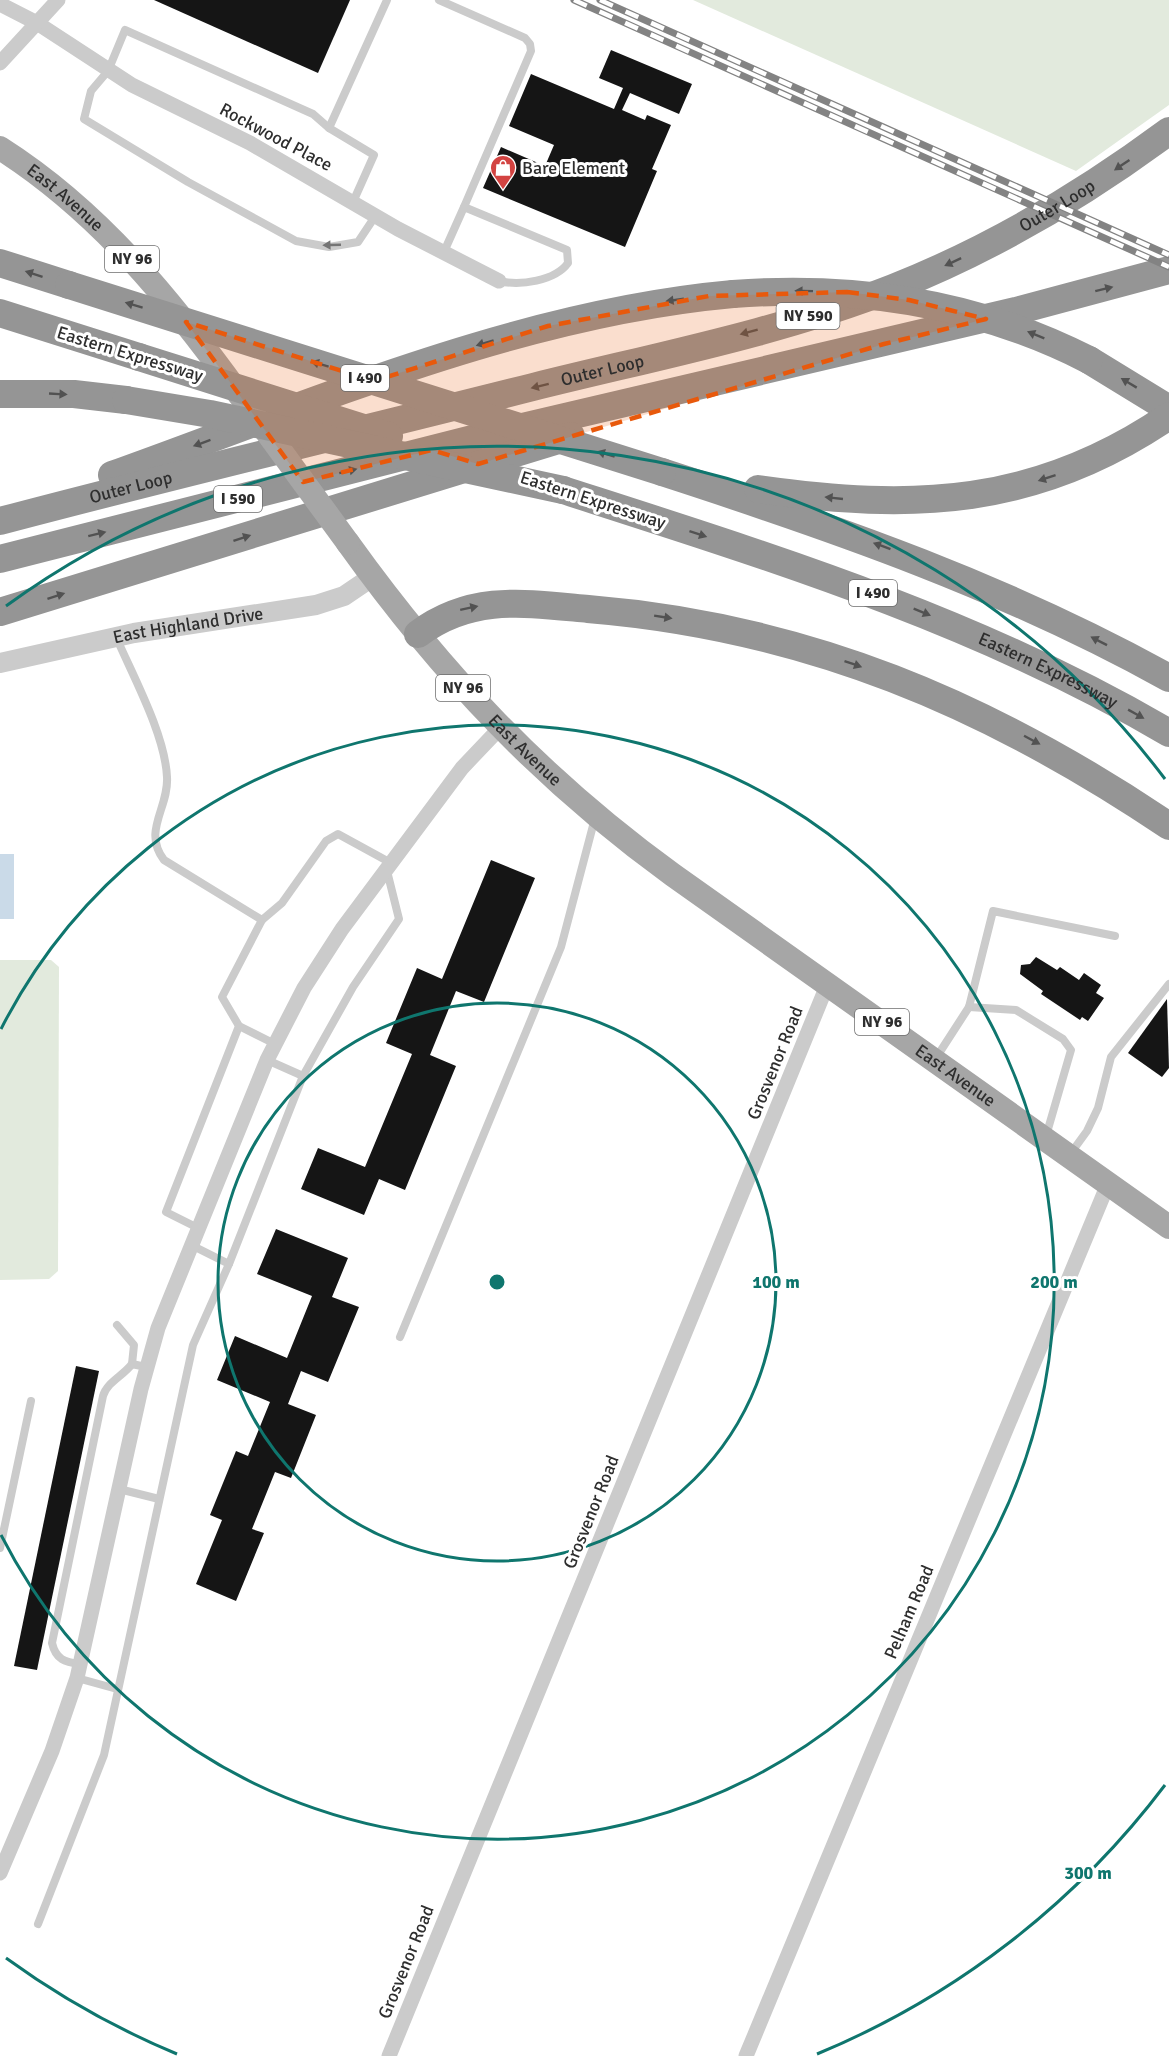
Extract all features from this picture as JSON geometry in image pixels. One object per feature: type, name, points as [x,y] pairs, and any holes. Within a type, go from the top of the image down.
[{"type":"highway","name":"Outer Loop","points":[[0,520],[413,418],[771,326],[892,288],[954,262],[1043,215],[1110,173],[1169,130]]},
{"type":"highway","name":"I 490","points":[[0,263],[662,472],[908,555],[1032,608],[1169,678]]},
{"type":"highway","name":"Outer Loop","points":[[0,559],[476,438],[884,344],[1169,270]]},
{"type":"highway","points":[[0,515],[466,349],[618,310],[733,294],[830,291],[909,300],[1012,327],[1089,360],[1169,409]]},
{"type":"highway","name":"Eastern Expressway","points":[[0,314],[795,565],[922,612],[1047,667],[1169,733]]},
{"type":"highway","points":[[0,612],[428,479],[884,344]]},
{"type":"highway","points":[[0,394],[74,394],[210,414],[563,490]]},
{"type":"highway","points":[[662,472],[796,494],[863,501],[912,502],[960,498],[1026,484],[1101,456],[1169,416]]},
{"type":"highway","points":[[418,634],[442,617],[464,608],[515,605],[652,616],[793,645],[887,676],[997,723],[1062,757],[1169,826]]},
{"type":"main road","name":"East Avenue","points":[[0,148],[56,188],[109,234],[180,314],[372,577],[500,728],[540,768],[596,817],[673,875],[1169,1227]]},
{"type":"street","points":[[0,63],[58,0]]},
{"type":"street","name":"Rockwood Place","points":[[0,4],[37,23],[132,86],[250,143],[443,254],[499,281]]},
{"type":"street","name":"East Highland Drive","points":[[0,663],[116,637],[316,605],[344,596],[372,577]]},
{"type":"street","points":[[0,1873],[52,1751],[79,1671],[119,1489],[139,1365],[158,1328],[267,1060],[322,958],[462,768],[500,728]]},
{"type":"street","name":"Grosvenor Road","points":[[389,2056],[828,984]]},
{"type":"street","name":"Pelham Road","points":[[746,2056],[1108,1184]]},
{"type":"lane","points":[[329,128],[387,0]]},
{"type":"lane","points":[[439,0],[525,38],[530,44],[531,51],[443,254]]},
{"type":"lane","points":[[353,202],[374,155],[329,128],[313,114],[125,30],[108,70],[91,91],[84,120],[296,241],[329,247],[358,242],[376,216]]},
{"type":"lane","points":[[464,207],[567,250],[568,264],[560,274],[512,284],[499,281]]},
{"type":"lane","points":[[116,637],[166,756],[168,781],[155,836],[155,848],[164,860],[262,920]]},
{"type":"lane","points":[[400,1337],[561,947],[596,817]]},
{"type":"lane","points":[[38,1924],[104,1755],[193,1346],[229,1264],[303,1076],[353,987],[399,919],[389,866],[338,834],[326,841],[282,903],[262,920],[222,997],[239,1026],[275,1044]]},
{"type":"lane","points":[[935,1060],[969,1007],[993,911],[1115,936]]},
{"type":"lane","points":[[1069,1156],[1087,1131],[1098,1108],[1112,1057],[1169,984]]},
{"type":"lane","points":[[969,1007],[1016,1010],[1063,1039],[1071,1050],[1045,1138]]},
{"type":"lane","points":[[198,1228],[166,1212],[239,1026]]},
{"type":"lane","points":[[267,1060],[303,1076]]},
{"type":"lane","points":[[191,1245],[229,1264]]},
{"type":"lane","points":[[117,1325],[134,1346],[139,1365],[109,1385],[103,1396],[52,1643],[54,1652],[62,1661],[117,1689]]},
{"type":"lane","points":[[0,1548],[31,1401]]},
{"type":"lane","points":[[119,1489],[159,1499]]},
{"type":"highlighted area","points":[[847,292],[909,300],[986,319],[884,344],[478,464],[432,450],[303,482],[186,322],[374,381],[548,326],[709,296]]},
{"type":"shaded area","points":[[693,0],[1169,0],[1169,105],[1076,171]]},
{"type":"shaded area","points":[[0,960],[51,960],[59,967],[58,1271],[49,1279],[0,1280]]},
{"type":"water","points":[[0,854],[14,854],[14,919],[0,919]]},
{"type":"building","points":[[154,0],[350,0],[318,73]]},
{"type":"building","points":[[611,50],[692,84],[679,114],[630,93],[622,110],[645,120],[647,115],[671,125],[652,169],[657,171],[625,247],[483,188],[501,147],[545,166],[554,145],[509,126],[531,74],[614,109],[623,88],[599,78]]},
{"type":"building","points":[[491,860],[535,878],[484,1002],[456,991],[430,1055],[456,1066],[405,1190],[379,1179],[364,1215],[301,1189],[318,1148],[365,1167],[412,1054],[386,1043],[417,968],[442,979]]},
{"type":"building","points":[[1036,957],[1057,970],[1060,967],[1079,980],[1084,973],[1101,985],[1096,993],[1104,998],[1088,1021],[1082,1017],[1080,1020],[1041,994],[1043,991],[1020,974],[1021,965],[1030,964]]},
{"type":"building","points":[[1167,999],[1169,1068],[1162,1077],[1128,1053]]},
{"type":"building","points":[[276,1229],[348,1258],[332,1297],[359,1307],[328,1382],[301,1371],[288,1404],[316,1415],[291,1478],[275,1472],[252,1529],[264,1533],[236,1601],[196,1584],[222,1520],[210,1515],[236,1451],[248,1456],[270,1402],[217,1380],[235,1336],[287,1358],[312,1296],[257,1274]]},
{"type":"building","points":[[76,1366],[99,1371],[37,1670],[14,1666]]},
{"type":"railway","points":[[574,0],[1169,267]]},
{"type":"railway","points":[[600,0],[1169,255]]},
{"type":"place","name":"Bare Element","points":[[503,191]]}]
